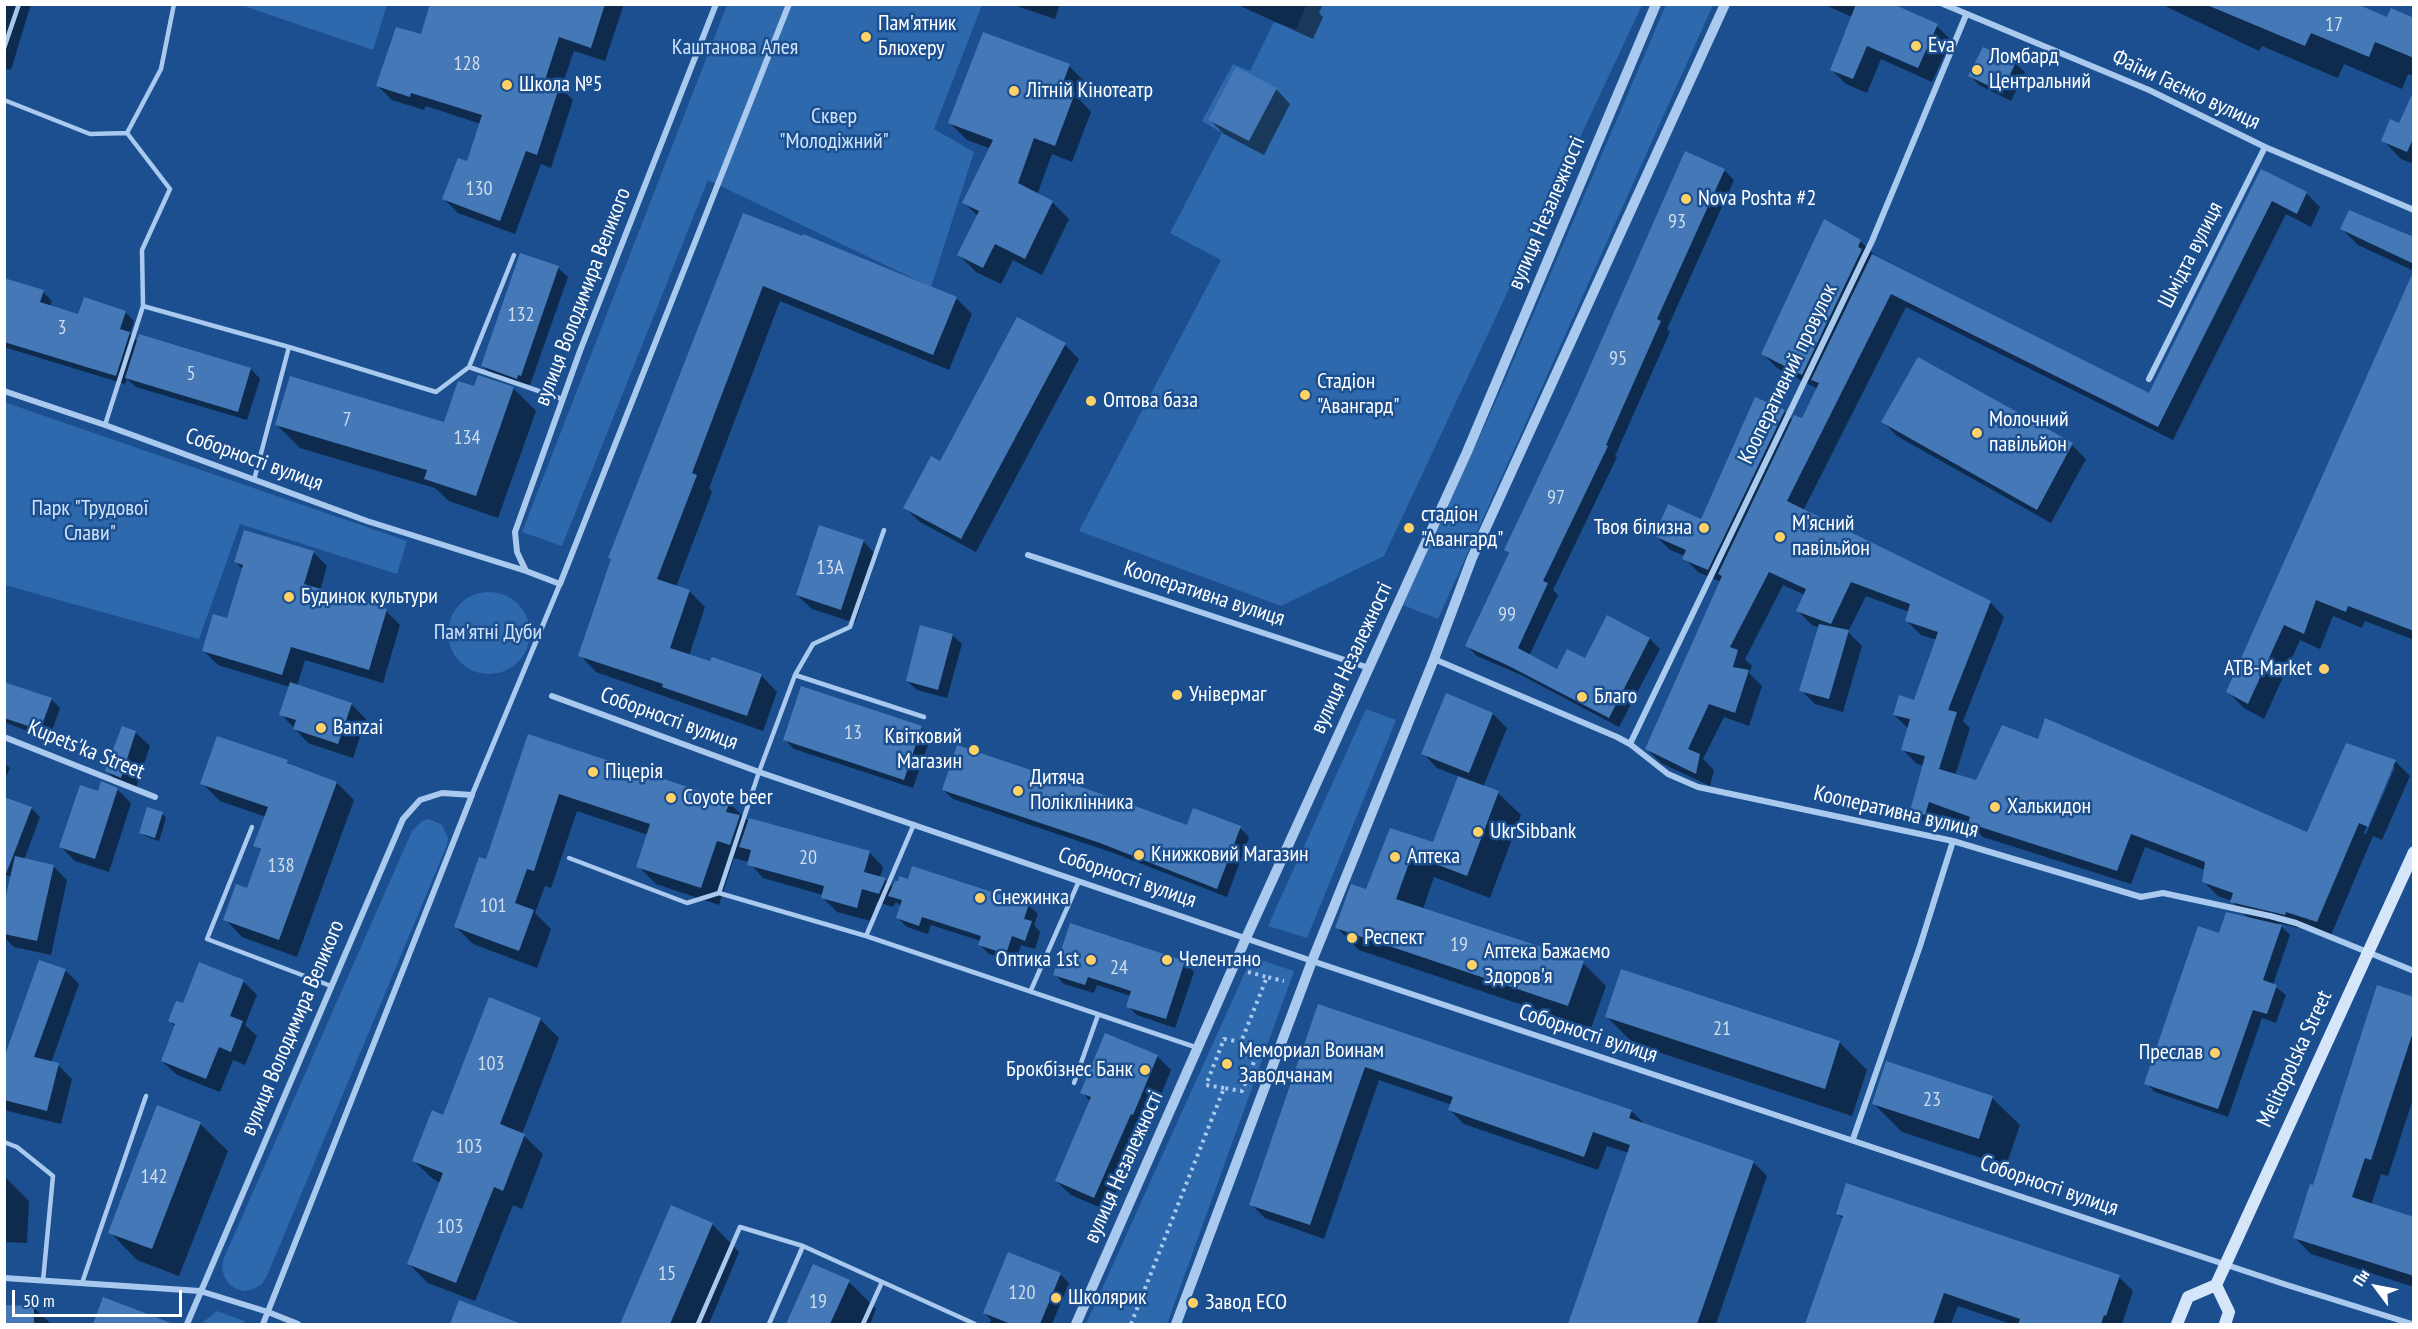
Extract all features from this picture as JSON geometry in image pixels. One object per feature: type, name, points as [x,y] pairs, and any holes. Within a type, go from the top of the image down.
[{"type":"main road","name":"Melitopolska Street","points":[[2216,1285],[2414,852]]},
{"type":"main road","points":[[2178,1324],[2188,1297],[2216,1285],[2229,1312],[2225,1324]]},
{"type":"street","name":"вулиця Володимира Великого","points":[[526,571],[517,552],[515,532],[562,399],[716,4]]},
{"type":"street","points":[[263,1324],[472,795],[560,584],[789,4]]},
{"type":"street","name":"вулиця Незалежності","points":[[1076,1324],[1246,938],[1467,452],[1656,4]]},
{"type":"street","points":[[1176,1324],[1312,961],[1434,659],[1472,558],[1725,4]]},
{"type":"street","name":"Фаїни Гаєнко вулиця","points":[[1943,4],[2149,90],[2265,147],[2414,210]]},
{"type":"street","name":"Кооперативний провулок","points":[[1630,744],[1872,241],[1966,15]]},
{"type":"street","name":"Шмідта вулиця","points":[[2150,379],[2265,147]]},
{"type":"street","name":"Соборності вулиця","points":[[4,392],[105,425],[367,521],[526,571]]},
{"type":"street","name":"Кооперативна вулиця","points":[[1028,555],[1369,668]]},
{"type":"street","points":[[526,571],[560,584]]},
{"type":"street","name":"Кооперативна вулиця","points":[[1434,659],[1630,744],[1668,774],[1698,787],[1953,841],[2141,897],[2163,893],[2270,916],[2296,923],[2414,971]]},
{"type":"street","name":"Соборності вулиця","points":[[552,696],[759,772],[1312,961],[2224,1264],[2412,1324]]},
{"type":"street","name":"Kupets'ka Street","points":[[4,737],[155,797]]},
{"type":"street","name":"вулиця Володимира Великого","points":[[187,1324],[403,819],[420,800],[442,793],[472,795]]},
{"type":"street","points":[[1853,1139],[1920,946],[1953,841]]},
{"type":"street","points":[[4,1278],[200,1291],[268,1311],[298,1324]]},
{"type":"lane","points":[[4,48],[19,4]]},
{"type":"lane","points":[[127,133],[161,69],[174,4]]},
{"type":"lane","points":[[4,100],[90,134],[127,133]]},
{"type":"lane","points":[[105,425],[143,306],[142,250],[170,189],[127,133]]},
{"type":"lane","points":[[143,306],[436,392],[470,367],[514,255]]},
{"type":"lane","points":[[254,480],[289,347]]},
{"type":"lane","points":[[470,367],[562,399]]},
{"type":"lane","points":[[719,893],[759,772],[795,675],[813,644],[850,627],[884,530]]},
{"type":"lane","points":[[795,675],[924,717]]},
{"type":"lane","points":[[866,936],[914,824]]},
{"type":"lane","points":[[252,827],[207,939],[331,986]]},
{"type":"lane","points":[[568,858],[687,903],[719,893],[866,936],[1198,1048]]},
{"type":"lane","points":[[1031,990],[1079,881]]},
{"type":"lane","points":[[1074,1083],[1098,1015]]},
{"type":"lane","points":[[82,1283],[146,1096]]},
{"type":"lane","points":[[4,1142],[17,1147],[53,1176],[43,1281]]},
{"type":"lane","points":[[698,1324],[740,1227],[803,1246],[972,1324]]},
{"type":"lane","points":[[770,1324],[803,1246]]},
{"type":"lane","points":[[863,1324],[882,1282]]},
{"type":"path","points":[[1248,972],[1284,981]]},
{"type":"path","points":[[1241,1042],[1267,977]]},
{"type":"path","points":[[1224,1038],[1241,1042],[1258,1052],[1242,1091],[1206,1085],[1224,1038]]},
{"type":"path","points":[[1131,1324],[1224,1088]]},
{"type":"green space","points":[[238,4],[387,4],[387,5],[373,50]]},
{"type":"green space","name":"Стадіон \"Авангард\"","points":[[1307,4],[1642,5],[1384,556],[1281,606],[1079,531],[1221,260],[1170,233],[1222,133],[1202,121],[1233,64],[1250,71],[1274,22],[1296,29]]},
{"type":"green space","name":"Сквер \"Молодіжний\"","points":[[727,5],[982,5],[934,129],[974,152],[931,287],[708,180],[562,546],[522,532]]},
{"type":"green space","points":[[1666,5],[1713,5],[1438,619],[1403,605],[1499,394]]},
{"type":"green space","name":"Парк \"Трудової Слави\"","points":[[4,402],[407,541],[397,574],[240,524],[199,639],[5,585]]},
{"type":"green space","name":"Пам'ятні Дуби","points":[[489,592],[505,595],[518,604],[527,617],[530,633],[527,649],[518,662],[505,671],[489,674],[473,671],[460,662],[451,649],[448,633],[451,617],[460,604],[473,595]]},
{"type":"green space","points":[[1366,709],[1396,720],[1307,938],[1268,926]]},
{"type":"green space","points":[[429,819],[442,825],[448,838],[447,845],[267,1276],[262,1284],[254,1289],[245,1291],[236,1289],[224,1276],[222,1267],[224,1258],[412,831],[422,821]]},
{"type":"green space","points":[[1252,957],[1294,971],[1167,1324],[1086,1324]]},
{"type":"green space","points":[[217,1311],[244,1321],[245,1324],[201,1324]]},
{"type":"building","points":[[430,4],[605,4],[591,48],[559,37],[545,80],[560,85],[537,155],[526,151],[500,221],[442,199],[458,158],[467,161],[482,115],[411,93],[410,97],[376,86],[396,27],[421,34]]},
{"type":"building","points":[[1856,4],[1893,4],[1938,24],[1918,68],[1867,46],[1853,79],[1830,70]]},
{"type":"building","points":[[2357,4],[2387,17],[2391,8],[2414,18],[2414,58],[2375,42],[2369,57],[2311,33],[2305,46],[2207,5]]},
{"type":"building","points":[[983,32],[1070,64],[1061,88],[1075,93],[1055,146],[1034,138],[1018,183],[1053,201],[1025,259],[995,244],[983,268],[957,255],[979,211],[962,203],[993,140],[948,123]]},
{"type":"building","points":[[1983,47],[2016,62],[2002,92],[1968,76]]},
{"type":"building","points":[[1236,67],[1277,88],[1249,141],[1208,120]]},
{"type":"building","points":[[2414,90],[2414,137],[2407,152],[2381,141],[2390,119],[2399,123]]},
{"type":"building","points":[[1685,151],[1725,169],[1657,319],[1661,321],[1606,445],[1608,446],[1543,581],[1548,583],[1518,648],[1557,669],[1567,649],[1585,658],[1607,615],[1650,638],[1609,718],[1465,646],[1509,553],[1504,550],[1576,398]]},
{"type":"building","points":[[2261,169],[2307,192],[2297,214],[2272,201],[2158,427],[1891,294],[1787,501],[1991,601],[1948,710],[1957,712],[1939,769],[1976,780],[2002,725],[2038,739],[2045,718],[2307,832],[2346,743],[2396,760],[2368,827],[2359,823],[2317,922],[2286,912],[2285,915],[2230,902],[2233,893],[2202,882],[2205,862],[2131,834],[2117,871],[1968,823],[1970,817],[1929,802],[1925,815],[1910,811],[1925,756],[1901,750],[1910,719],[1893,715],[1899,695],[1914,700],[1938,632],[1905,621],[1910,604],[1851,582],[1831,624],[1796,611],[1806,589],[1769,572],[1730,647],[1738,650],[1733,667],[1749,670],[1735,713],[1709,704],[1688,749],[1700,754],[1696,774],[1645,749],[1722,576],[1718,574],[1794,415],[1802,418],[1819,383],[1811,380],[1872,254],[2149,393]]},
{"type":"building","points":[[2349,210],[2414,237],[2414,264],[2340,229]]},
{"type":"building","points":[[743,213],[803,236],[803,234],[957,297],[933,355],[763,286],[692,473],[697,475],[657,579],[690,590],[670,648],[710,661],[712,657],[762,674],[747,716],[662,687],[663,684],[578,656],[611,559],[608,558]]},
{"type":"building","points":[[1824,219],[1861,240],[1858,247],[1862,249],[1802,375],[1761,354]]},
{"type":"building","points":[[520,253],[559,266],[521,376],[518,375],[517,379],[481,366]]},
{"type":"building","points":[[2414,270],[2414,631],[2348,606],[2346,612],[2316,600],[2304,634],[2284,625],[2248,704],[2226,692]]},
{"type":"building","points":[[4,278],[44,290],[40,302],[78,314],[84,297],[126,311],[120,329],[130,332],[116,376],[4,342]]},
{"type":"building","points":[[1017,317],[1066,343],[961,539],[903,508],[931,456],[940,461]]},
{"type":"building","points":[[139,334],[251,368],[238,412],[125,378]]},
{"type":"building","name":"Молочний павільйон","points":[[1918,357],[2073,443],[2037,510],[1881,422]]},
{"type":"building","points":[[478,375],[514,387],[476,496],[424,479],[427,470],[275,425],[290,376],[444,422],[458,381],[474,386]]},
{"type":"building","points":[[1755,397],[1785,410],[1708,570],[1682,559],[1686,550],[1654,536],[1668,504],[1701,519]]},
{"type":"building","points":[[819,525],[864,540],[841,610],[796,595]]},
{"type":"building","name":"Будинок культури","points":[[244,530],[314,551],[304,584],[387,609],[369,670],[291,647],[282,675],[202,651],[213,614],[227,618],[243,565],[234,562]]},
{"type":"building","points":[[1819,624],[1849,630],[1829,699],[1799,691]]},
{"type":"building","points":[[920,625],[953,634],[938,690],[906,681]]},
{"type":"building","points":[[4,682],[52,698],[40,730],[4,718]]},
{"type":"building","points":[[290,682],[352,703],[338,744],[293,729],[296,720],[279,715]]},
{"type":"building","points":[[801,686],[922,726],[904,780],[783,740]]},
{"type":"building","points":[[1446,693],[1493,713],[1469,773],[1421,754]]},
{"type":"building","points":[[122,726],[136,731],[121,778],[105,771]]},
{"type":"building","points":[[528,734],[730,801],[726,812],[740,815],[730,845],[717,841],[701,888],[636,867],[650,824],[559,794],[534,871],[527,869],[515,903],[534,910],[519,951],[454,927],[479,857],[486,859]]},
{"type":"building","points":[[217,736],[288,760],[287,763],[337,782],[279,940],[223,920],[236,884],[247,888],[261,849],[253,846],[268,807],[200,784]]},
{"type":"building","points":[[957,745],[1187,825],[1193,808],[1241,826],[1217,889],[1100,843],[942,790]]},
{"type":"building","points":[[1458,776],[1499,791],[1467,876],[1412,855],[1396,899],[1584,961],[1568,1006],[1335,928],[1351,884],[1366,889],[1390,828],[1433,842]]},
{"type":"building","points":[[101,781],[118,788],[95,859],[59,847],[80,785],[98,791]]},
{"type":"building","points":[[4,797],[32,807],[6,874],[4,874]]},
{"type":"building","points":[[147,807],[163,812],[155,838],[139,833]]},
{"type":"building","points":[[749,818],[870,851],[864,872],[886,878],[879,894],[862,889],[857,908],[821,898],[824,886],[747,865],[751,850],[739,847]]},
{"type":"building","points":[[15,856],[54,865],[37,941],[4,934],[4,904]]},
{"type":"building","points":[[912,866],[1029,904],[1024,919],[1032,921],[1025,941],[1012,936],[1006,954],[978,945],[981,936],[922,917],[919,926],[896,918],[902,900],[888,896],[899,876],[908,879]]},
{"type":"building","points":[[2226,912],[2282,925],[2263,980],[2277,985],[2267,1014],[2253,1010],[2218,1109],[2144,1084],[2198,926],[2219,933]]},
{"type":"building","points":[[1070,923],[1185,961],[1166,1019],[1126,1007],[1131,991],[1088,977],[1085,985],[1053,975]]},
{"type":"building","points":[[39,960],[66,969],[34,1057],[59,1063],[47,1111],[4,1100],[4,1058]]},
{"type":"building","points":[[199,962],[244,980],[230,1016],[243,1021],[231,1052],[219,1047],[206,1079],[161,1061],[175,1024],[168,1021],[176,1001],[183,1003]]},
{"type":"building","points":[[1621,969],[1840,1041],[1825,1089],[1605,1017]]},
{"type":"building","points":[[2377,985],[2414,997],[2414,1029],[2371,1160],[2365,1158],[2352,1197],[2414,1217],[2414,1276],[2293,1238],[2310,1184],[2313,1185]]},
{"type":"building","points":[[489,997],[541,1018],[500,1124],[525,1134],[503,1191],[494,1187],[456,1283],[407,1264],[443,1173],[412,1161],[432,1110],[443,1115]]},
{"type":"building","points":[[1318,1004],[1632,1110],[1629,1118],[1754,1161],[1697,1324],[1568,1324],[1630,1145],[1593,1132],[1584,1157],[1448,1110],[1453,1097],[1365,1067],[1310,1225],[1249,1205]]},
{"type":"building","points":[[1105,1033],[1158,1055],[1094,1198],[1055,1181],[1091,1097],[1080,1093]]},
{"type":"building","points":[[1886,1061],[1993,1096],[1979,1139],[1872,1104]]},
{"type":"building","points":[[157,1105],[201,1122],[152,1249],[108,1233]]},
{"type":"building","points":[[1846,1183],[2120,1275],[2106,1316],[2104,1315],[2101,1324],[2018,1324],[2020,1319],[1944,1293],[1933,1324],[1805,1324],[1843,1216],[1836,1214]]},
{"type":"building","points":[[671,1205],[713,1223],[670,1324],[620,1324]]},
{"type":"building","points":[[1008,1252],[1061,1273],[1040,1324],[1011,1324],[983,1313]]},
{"type":"building","points":[[813,1264],[850,1280],[830,1324],[786,1324]]},
{"type":"building","points":[[103,1297],[171,1323],[93,1324]]},
{"type":"building","points":[[459,1300],[519,1323],[450,1324]]},
{"type":"building","points":[[4,1305],[34,1306],[34,1324],[4,1324]]},
{"type":"place","name":"Пам'ятник Блюхеру","points":[[866,37]]},
{"type":"place","name":"Eva","points":[[1916,46]]},
{"type":"place","name":"Ломбард Центральний","points":[[1977,70]]},
{"type":"place","name":"Школа №5","points":[[507,85]]},
{"type":"place","name":"Літній Кінотеатр","points":[[1014,91]]},
{"type":"place","name":"Nova Poshta #2","points":[[1686,199]]},
{"type":"place","name":"Стадіон \"Авангард\"","points":[[1305,395]]},
{"type":"place","name":"Оптова база","points":[[1091,401]]},
{"type":"place","name":"Молочний павільйон","points":[[1977,433]]},
{"type":"place","name":"стадіон \"Авангард\"","points":[[1409,528]]},
{"type":"place","name":"Твоя білизна","points":[[1704,528]]},
{"type":"place","name":"М'ясний павільйон","points":[[1780,537]]},
{"type":"place","name":"Будинок культури","points":[[289,597]]},
{"type":"place","name":"ATB-Market","points":[[2324,669]]},
{"type":"place","name":"Універмаг","points":[[1177,695]]},
{"type":"place","name":"Благо","points":[[1582,697]]},
{"type":"place","name":"Banzai","points":[[321,728]]},
{"type":"place","name":"Квітковий Магазин","points":[[974,750]]},
{"type":"place","name":"Піцерія","points":[[593,772]]},
{"type":"place","name":"Дитяча Поліклінника","points":[[1018,791]]},
{"type":"place","name":"Coyote beer","points":[[671,798]]},
{"type":"place","name":"Халькидон","points":[[1995,807]]},
{"type":"place","name":"UkrSibbank","points":[[1478,832]]},
{"type":"place","name":"Книжковий Магазин","points":[[1139,855]]},
{"type":"place","name":"Аптека","points":[[1395,857]]},
{"type":"place","name":"Снежинка","points":[[980,898]]},
{"type":"place","name":"Респект","points":[[1352,938]]},
{"type":"place","name":"Оптика 1st","points":[[1091,960]]},
{"type":"place","name":"Челентано","points":[[1167,960]]},
{"type":"place","name":"Аптека Бажаємо Здоров'я","points":[[1472,965]]},
{"type":"place","name":"Преслав","points":[[2215,1053]]},
{"type":"place","name":"Мемориал Воинам Заводчанам","points":[[1227,1064]]},
{"type":"place","name":"Брокбізнес Банк","points":[[1145,1070]]},
{"type":"place","name":"Школярик","points":[[1056,1298]]},
{"type":"place","name":"Завод ЕСО","points":[[1193,1303]]},
{"type":"park label","name":"Каштанова Алея","points":[[735,48]]}]
